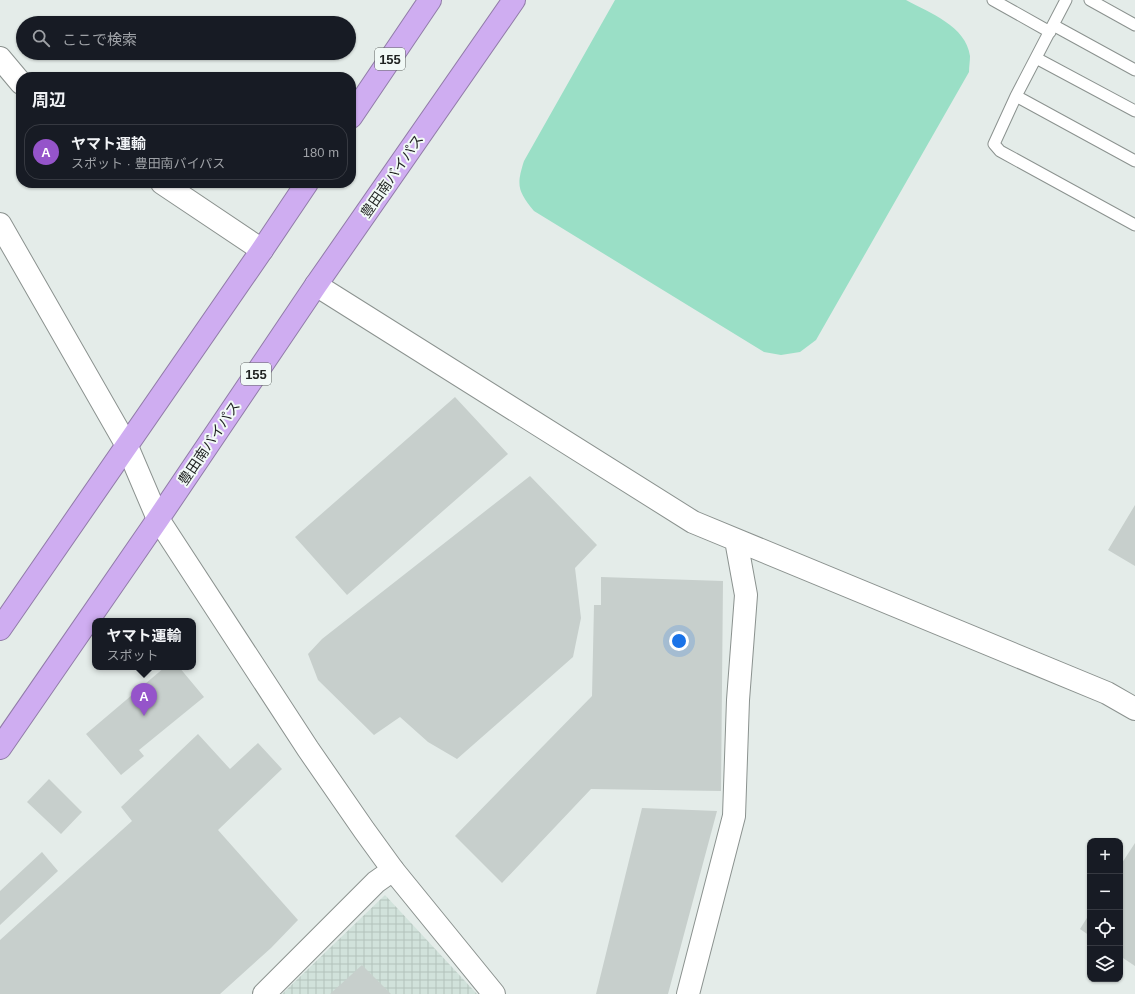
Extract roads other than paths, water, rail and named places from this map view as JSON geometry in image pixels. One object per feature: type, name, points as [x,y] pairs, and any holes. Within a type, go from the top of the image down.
[{"type":"highway","name":"155","points":[[356,110],[430,0]]},
{"type":"highway","name":"豊田南バイパス","points":[[0,748],[316,286],[514,0]]},
{"type":"highway","points":[[0,629],[304,188]]},
{"type":"street","points":[[0,58],[16,77]]},
{"type":"street","points":[[169,188],[262,250]]},
{"type":"street","points":[[0,224],[126,444],[158,519],[308,749],[393,870],[494,994]]},
{"type":"street","points":[[316,286],[693,522],[1107,693],[1135,709]]},
{"type":"street","points":[[688,994],[734,816],[738,700],[746,595],[736,540]]},
{"type":"street","points":[[264,994],[376,882],[393,870]]},
{"type":"lane","points":[[993,0],[1135,70]]},
{"type":"lane","points":[[1066,0],[1016,96],[994,144],[1000,151],[1135,225]]},
{"type":"lane","points":[[1090,0],[1135,25]]},
{"type":"lane","points":[[1036,58],[1135,111]]},
{"type":"lane","points":[[1016,96],[1135,161]]},
{"type":"place","name":"ヤマト運輸","points":[[144,716]]}]
